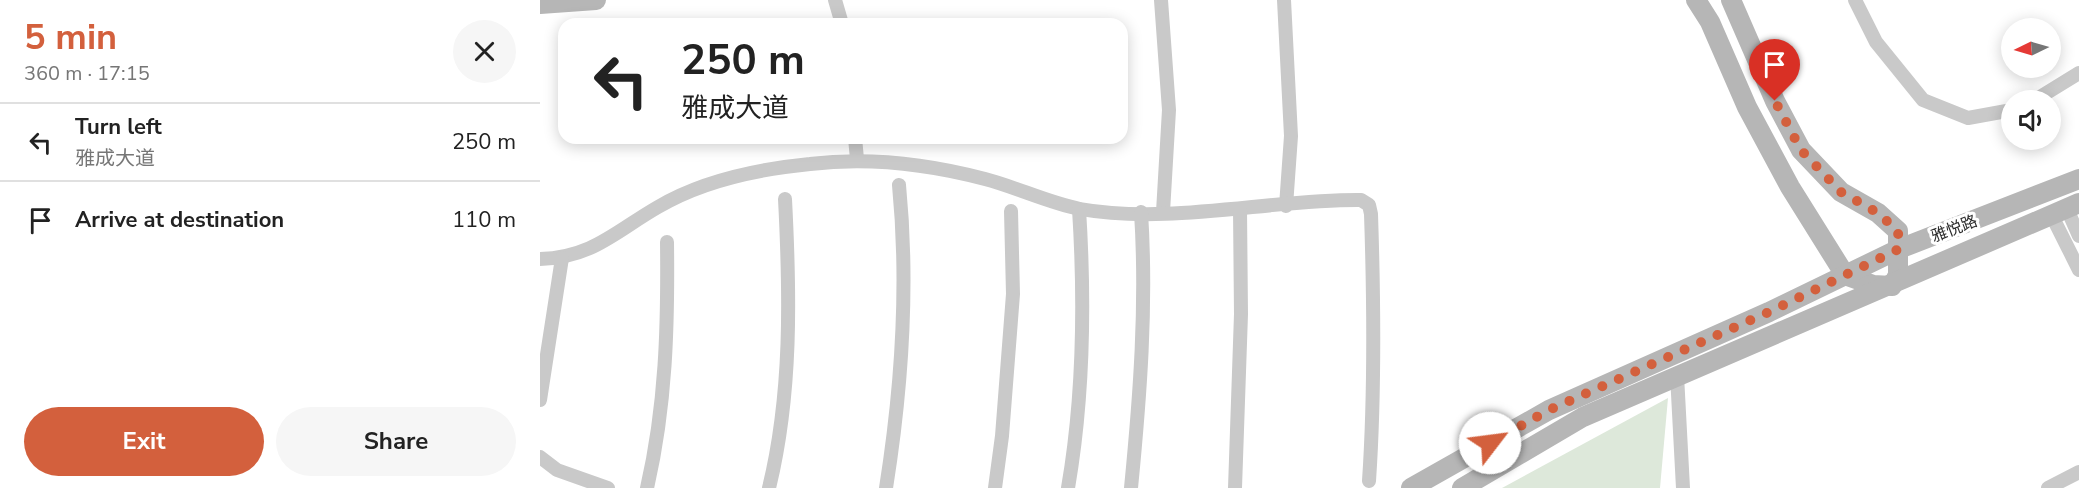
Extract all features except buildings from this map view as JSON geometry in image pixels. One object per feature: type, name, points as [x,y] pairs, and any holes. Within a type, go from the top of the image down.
[{"type":"street","points":[[540,4],[596,0]]},
{"type":"street","points":[[835,0],[840,18]]},
{"type":"street","points":[[1161,0],[1169,110],[1163,212]]},
{"type":"street","points":[[1284,0],[1291,136],[1286,206]]},
{"type":"street","points":[[1696,0],[1710,22],[1747,107],[1790,187],[1845,275],[1873,285],[1892,286],[1898,275],[1898,231],[1878,213],[1841,192],[1801,150],[1775,101],[1731,0]]},
{"type":"street","points":[[1855,0],[1876,42],[1923,100],[1968,118],[2001,112]]},
{"type":"street","points":[[2051,90],[2079,73]]},
{"type":"street","points":[[856,144],[857,159]]},
{"type":"street","points":[[540,258],[562,258],[595,248],[658,206],[722,181],[762,170],[857,159],[957,172],[1079,209],[1142,213],[1240,209],[1361,200],[1369,205],[1374,293],[1373,416],[1369,481]]},
{"type":"street","name":"雅悦路","points":[[1411,488],[1549,410],[1899,249],[2079,179]]},
{"type":"street","points":[[886,488],[903,346],[903,231],[899,185]]},
{"type":"street","points":[[769,488],[784,395],[789,286],[785,199]]},
{"type":"street","points":[[1068,488],[1082,380],[1083,303],[1079,209]]},
{"type":"street","points":[[1235,488],[1240,314],[1240,209]]},
{"type":"street","points":[[2066,209],[2079,236]]},
{"type":"street","points":[[2066,209],[2079,270]]},
{"type":"street","name":"雅悦路","points":[[1462,488],[1583,417],[1677,375],[1892,286],[2066,209]]},
{"type":"street","points":[[995,488],[1002,436],[1013,294],[1011,211]]},
{"type":"street","points":[[1131,488],[1143,338],[1145,266],[1142,213]]},
{"type":"street","points":[[647,488],[659,436],[666,376],[667,242]]},
{"type":"street","points":[[540,400],[562,258]]},
{"type":"street","points":[[1677,375],[1683,488]]},
{"type":"street","points":[[540,457],[557,470],[608,488]]},
{"type":"street","points":[[2048,488],[2079,472]]},
{"type":"green space","points":[[1668,398],[1660,488],[1502,488]]},
{"type":"route","points":[[1490,443],[1549,410],[1769,312],[1899,249],[1898,231],[1878,213],[1841,192],[1801,150],[1775,101]]}]
